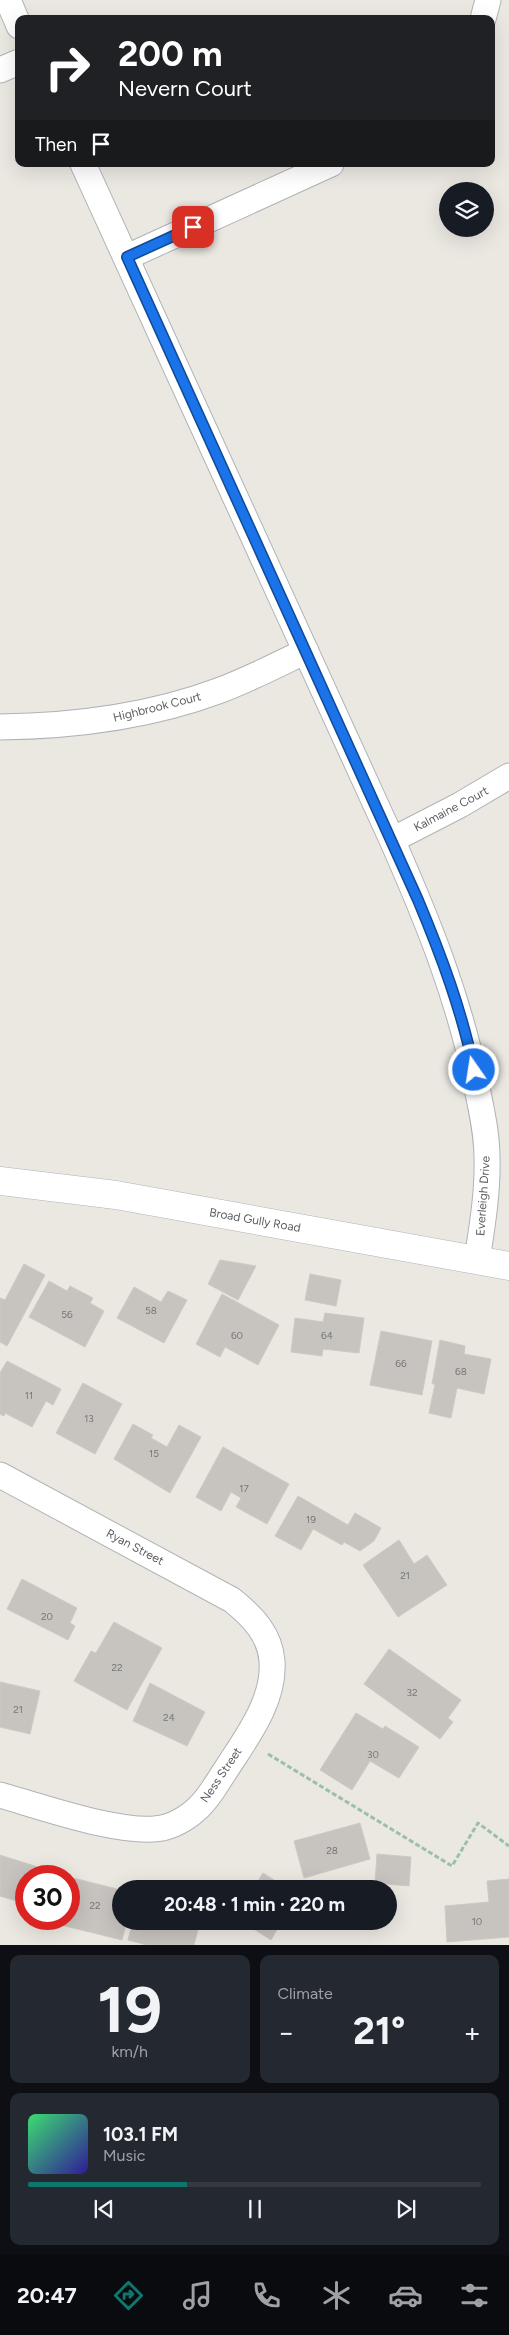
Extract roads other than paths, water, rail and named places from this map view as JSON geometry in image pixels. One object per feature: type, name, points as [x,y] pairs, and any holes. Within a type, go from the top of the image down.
[{"type":"street","points":[[8,0],[15,17]]},
{"type":"street","points":[[484,15],[488,0]]},
{"type":"street","points":[[0,70],[15,64]]},
{"type":"street","name":"Everleigh Drive","points":[[84,167],[392,840],[439,950],[456,1002],[479,1097],[488,1158],[478,1260]]},
{"type":"street","points":[[127,257],[324,167]]},
{"type":"street","name":"Highbrook Court","points":[[0,727],[80,723],[147,712],[219,691],[306,651]]},
{"type":"street","name":"Kalmaine Court","points":[[392,840],[460,805],[509,776]]},
{"type":"street","name":"Broad Gully Road","points":[[0,1181],[116,1195],[509,1266]]},
{"type":"street","name":"Ryan Street","points":[[0,1475],[232,1600],[251,1615],[263,1630]]},
{"type":"street","name":"Ness Street","points":[[0,1795],[121,1828],[144,1830],[166,1827],[182,1819],[198,1808],[212,1790],[260,1711],[271,1681],[272,1662],[263,1630]]}]
